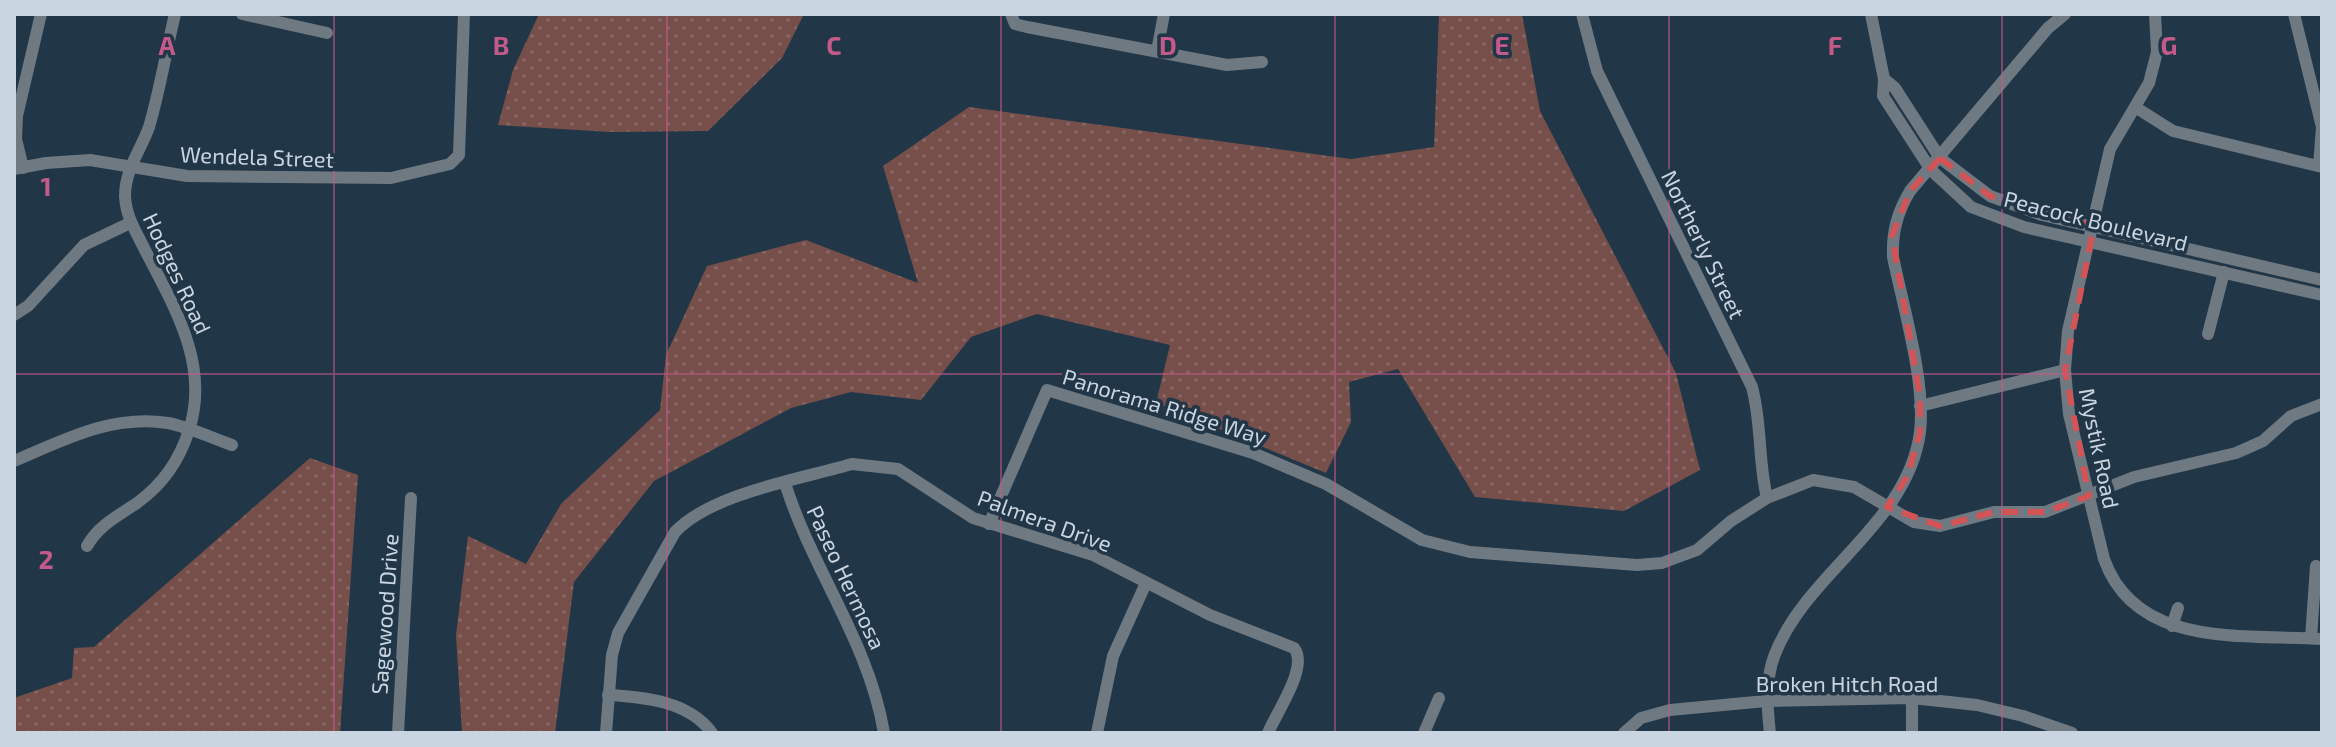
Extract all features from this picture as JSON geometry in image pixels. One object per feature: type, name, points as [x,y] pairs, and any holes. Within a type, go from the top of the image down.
[{"type":"street","points":[[18,169],[17,116],[41,14]]},
{"type":"street","points":[[130,166],[148,129],[175,14]]},
{"type":"street","points":[[242,14],[327,33]]},
{"type":"street","name":"Wendela Street","points":[[18,169],[46,163],[90,160],[187,176],[321,180],[391,178],[450,164],[459,155],[464,14]]},
{"type":"street","points":[[1157,51],[1164,14]]},
{"type":"street","name":"Northerly Street","points":[[1582,14],[1597,71],[1752,387],[1759,414],[1759,466],[1767,498]]},
{"type":"street","name":"Peacock Boulevard","points":[[1871,14],[1884,79],[1883,96],[1931,170],[1971,207],[2024,227],[2322,295]]},
{"type":"street","points":[[1770,733],[1766,701],[1773,658],[1786,628],[1887,507],[1907,477],[1920,433],[1920,406],[1892,236],[1899,209],[1910,191],[1931,170],[2048,28],[2065,14]]},
{"type":"street","name":"Mystik Road","points":[[2155,14],[2157,52],[2149,83],[2110,149],[2091,243],[2068,331],[2065,370],[2069,414],[2109,574],[2132,605],[2181,630],[2316,639]]},
{"type":"street","points":[[2135,107],[2173,131],[2320,166],[2322,127],[2294,14]]},
{"type":"street","points":[[1013,19],[1227,65],[1262,62]]},
{"type":"street","points":[[2306,64],[2322,61]]},
{"type":"street","name":"Peacock Boulevard","points":[[1884,79],[1895,88],[1940,158],[1990,196],[2042,215],[2322,280]]},
{"type":"street","name":"Hodges Road","points":[[87,546],[96,530],[140,500],[165,477],[189,430],[196,375],[191,345],[130,223],[125,194],[130,166]]},
{"type":"street","points":[[14,315],[28,306],[84,245],[130,223]]},
{"type":"street","points":[[2208,334],[2224,272]]},
{"type":"street","points":[[1920,406],[2065,370]]},
{"type":"street","name":"Panorama Ridge Way","points":[[989,524],[1047,390],[1253,453],[1326,484],[1422,540],[1470,552],[1637,565],[1662,563],[1697,550],[1731,521],[1767,498]]},
{"type":"street","points":[[1767,498],[1813,480],[1854,487],[1914,522],[1940,526],[1994,512],[2045,512],[2134,477],[2236,453],[2263,441],[2291,416],[2322,404]]},
{"type":"street","points":[[14,461],[97,427],[129,421],[170,423],[232,445]]},
{"type":"street","name":"Palmera Drive","points":[[606,733],[608,695],[618,633],[675,532],[708,508],[852,464],[898,469],[953,507],[989,524],[1093,555],[1210,615],[1294,648],[1300,655],[1300,669],[1268,733]]},
{"type":"street","name":"Paseo Hermosa","points":[[785,483],[812,557],[862,654],[884,733]]},
{"type":"street","name":"Sagewood Drive","points":[[398,733],[411,498]]},
{"type":"street","points":[[2316,566],[2316,639]]},
{"type":"street","points":[[1097,733],[1113,656],[1146,583]]},
{"type":"street","points":[[2172,626],[2178,608]]},
{"type":"street","points":[[608,695],[664,701],[706,724],[712,733]]},
{"type":"street","points":[[1424,733],[1439,698]]},
{"type":"street","points":[[1912,698],[1912,733]]},
{"type":"street","name":"Broken Hitch Road","points":[[1624,733],[1641,718],[1670,710],[1766,701],[1912,698],[1977,705],[2045,729],[2072,733]]},
{"type":"highlighted area","points":[[1940,158],[1990,196],[2094,226],[2065,370],[2089,496],[2045,512],[1994,512],[1940,526],[1887,507],[1907,477],[1920,433],[1920,396],[1892,236],[1910,191]]},
{"type":"shaded area","points":[[539,14],[804,14],[782,58],[708,131],[610,132],[498,125],[513,70]]},
{"type":"shaded area","points":[[1439,14],[1522,14],[1540,111],[1676,373],[1700,470],[1624,511],[1475,497],[1398,369],[1349,382],[1351,422],[1326,473],[1156,403],[1170,345],[1037,314],[971,337],[921,400],[851,392],[791,408],[654,481],[574,582],[555,733],[462,733],[456,635],[468,536],[526,564],[561,504],[660,410],[666,355],[707,266],[806,240],[918,283],[883,166],[969,107],[1351,159],[1434,147]]},
{"type":"shaded area","points":[[310,458],[358,475],[340,733],[14,733],[14,698],[72,678],[74,648],[94,647]]}]
